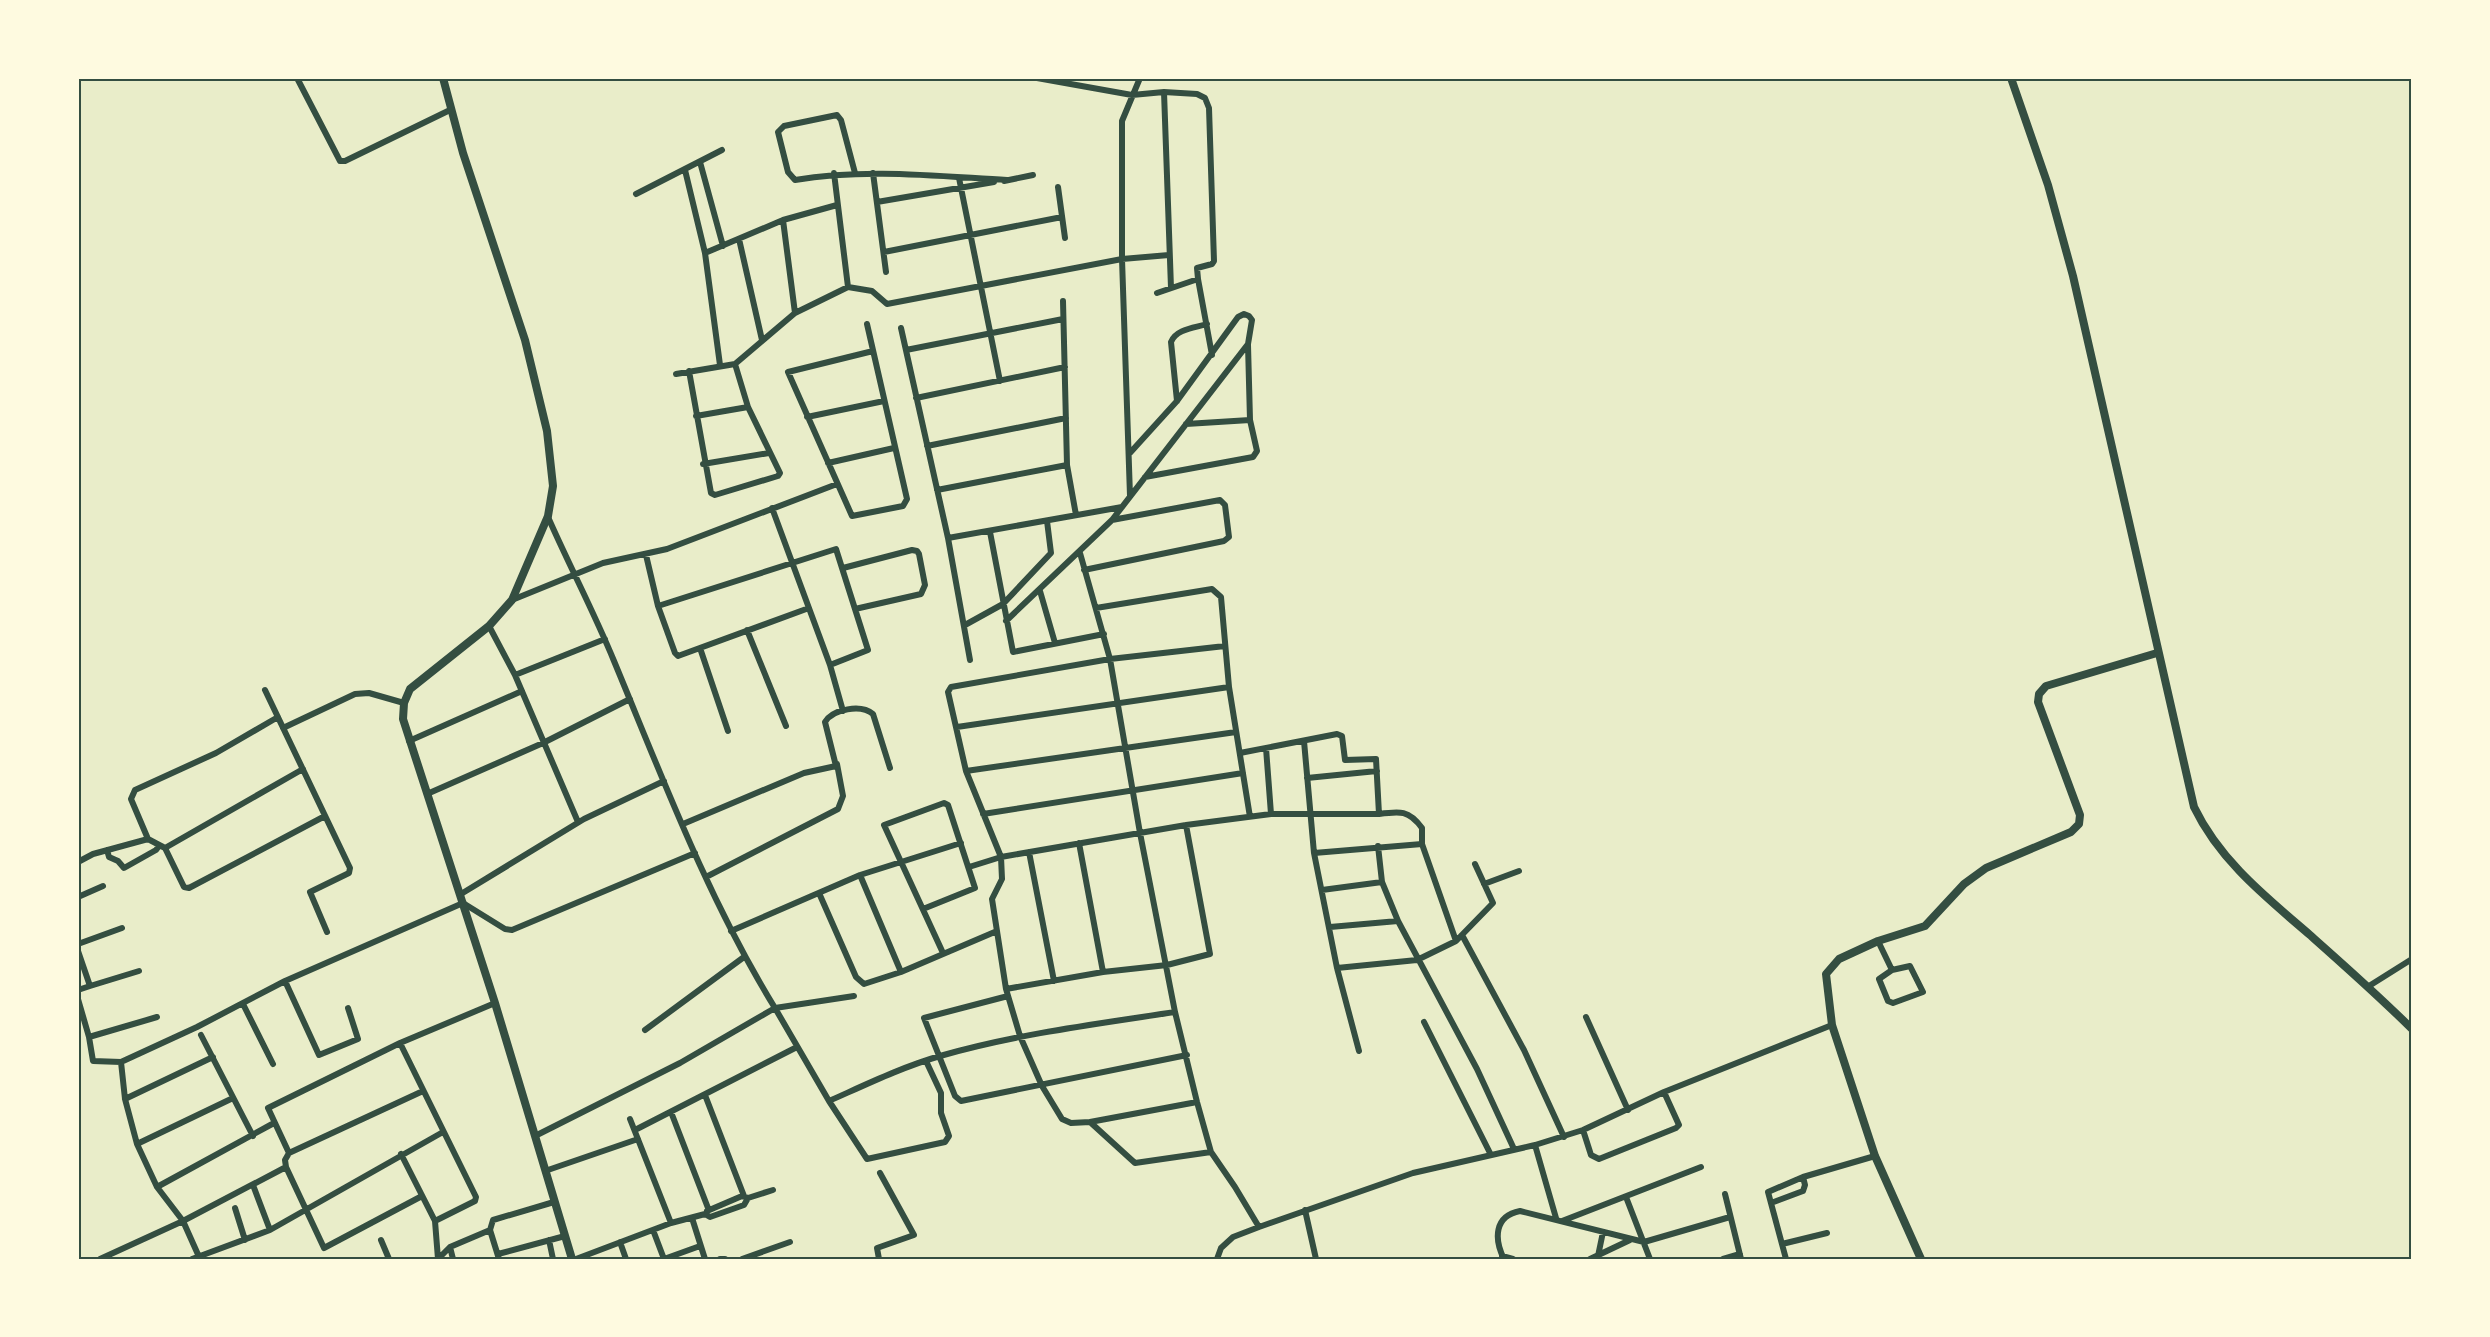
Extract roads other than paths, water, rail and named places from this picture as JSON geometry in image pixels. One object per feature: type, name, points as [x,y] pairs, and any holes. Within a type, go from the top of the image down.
[{"type":"main road","points":[[443,78],[450,110],[496,259],[525,340],[551,456],[554,486],[548,516],[512,600],[489,626],[410,689],[404,703],[404,719],[495,1003],[554,1202],[574,1259]]},
{"type":"main road","points":[[2011,78],[2048,185],[2073,276],[2157,653],[2194,807],[2220,851],[2253,886],[2368,986],[2412,1029]]},
{"type":"street","points":[[297,78],[340,161],[345,161],[388,142],[450,110]]},
{"type":"street","points":[[1037,78],[1132,95],[1164,92],[1197,94],[1205,98],[1209,108],[1214,261],[1212,264],[1197,268],[1212,355]]},
{"type":"street","points":[[1130,496],[1122,259],[1122,121],[1140,78]]},
{"type":"street","points":[[1164,92],[1170,288]]},
{"type":"street","points":[[855,173],[841,120],[837,115],[781,129],[778,137],[792,178],[834,173],[855,173],[873,173],[1007,180]]},
{"type":"street","points":[[636,194],[722,150]]},
{"type":"street","points":[[700,162],[723,246]]},
{"type":"street","points":[[685,170],[705,253],[720,365]]},
{"type":"street","points":[[834,173],[848,287]]},
{"type":"street","points":[[873,173],[886,272]]},
{"type":"street","points":[[877,202],[1033,175]]},
{"type":"street","points":[[960,178],[1000,381]]},
{"type":"street","points":[[1058,187],[1065,238]]},
{"type":"street","points":[[705,253],[783,220],[837,205]]},
{"type":"street","points":[[884,252],[1062,217]]},
{"type":"street","points":[[783,220],[795,313]]},
{"type":"street","points":[[739,239],[762,340]]},
{"type":"street","points":[[676,374],[735,364],[795,313],[848,287],[872,291],[887,304],[981,284],[1122,259],[1169,255]]},
{"type":"street","points":[[1157,293],[1198,279]]},
{"type":"street","points":[[1063,301],[1067,465],[1076,515]]},
{"type":"street","points":[[1129,454],[1177,401],[1238,317],[1244,314],[1252,320],[1248,344],[1250,420],[1257,451],[1253,457],[1145,477]]},
{"type":"street","points":[[906,350],[1063,320]]},
{"type":"street","points":[[867,324],[907,499],[903,506],[852,516],[788,372],[873,351]]},
{"type":"street","points":[[1177,401],[1171,342],[1179,332],[1207,324]]},
{"type":"street","points":[[901,328],[948,538],[970,660]]},
{"type":"street","points":[[1006,621],[1080,553],[1112,520],[1248,344]]},
{"type":"street","points":[[689,371],[703,464],[711,494],[715,495],[778,476],[780,473],[748,406],[735,364]]},
{"type":"street","points":[[916,398],[1065,367]]},
{"type":"street","points":[[807,417],[884,401]]},
{"type":"street","points":[[696,416],[748,406]]},
{"type":"street","points":[[927,446],[1066,418]]},
{"type":"street","points":[[1186,424],[1250,420]]},
{"type":"street","points":[[828,463],[894,448]]},
{"type":"street","points":[[703,464],[769,453]]},
{"type":"street","points":[[937,490],[1067,465]]},
{"type":"street","points":[[512,600],[603,562],[646,555],[706,535],[837,484]]},
{"type":"street","points":[[1084,570],[1224,542],[1229,537],[1225,505],[1220,500],[1112,520]]},
{"type":"street","points":[[948,538],[1122,507]]},
{"type":"street","points":[[772,508],[830,665],[843,711]]},
{"type":"street","points":[[548,516],[605,639],[706,878],[744,957],[829,1101],[867,1159],[945,1142],[949,1136],[941,1113],[941,1093],[926,1061]]},
{"type":"street","points":[[965,625],[1003,604],[1052,551],[1047,521]]},
{"type":"street","points":[[990,532],[1013,652],[1104,634]]},
{"type":"street","points":[[658,606],[833,548],[838,552],[868,650],[830,665]]},
{"type":"street","points":[[843,568],[912,550],[917,550],[919,554],[925,585],[921,594],[855,609]]},
{"type":"street","points":[[1080,553],[1110,659],[1140,833],[1175,1012],[1197,1102],[1211,1152],[1235,1186],[1258,1227]]},
{"type":"street","points":[[646,555],[658,606],[675,652],[682,655],[809,608]]},
{"type":"street","points":[[1096,608],[1212,589],[1221,597],[1224,608],[1229,687],[1250,817]]},
{"type":"street","points":[[1040,591],[1055,643]]},
{"type":"street","points":[[489,626],[515,675],[578,822]]},
{"type":"street","points":[[747,630],[786,726]]},
{"type":"street","points":[[515,675],[605,639]]},
{"type":"street","points":[[1197,1102],[1090,1122],[1071,1123],[1062,1119],[1042,1086],[1020,1036],[1007,992],[992,899],[1002,879],[1000,857],[966,771],[948,692],[951,687],[1110,659],[1225,646]]},
{"type":"street","points":[[700,648],[728,731]]},
{"type":"street","points":[[1921,1259],[1875,1156],[1832,1026],[1826,974],[1839,959],[1878,941],[1924,926],[1964,884],[1986,868],[2071,832],[2079,824],[2080,815],[2043,720],[2038,702],[2039,694],[2046,686],[2157,653]]},
{"type":"street","points":[[957,727],[1229,687]]},
{"type":"street","points":[[265,690],[351,871],[310,892],[327,932]]},
{"type":"street","points":[[410,741],[522,691]]},
{"type":"street","points":[[283,728],[355,694],[369,693],[404,703]]},
{"type":"street","points":[[427,794],[543,743],[630,699]]},
{"type":"street","points":[[706,878],[838,809],[843,796],[825,722],[832,714],[866,710],[873,714],[890,768]]},
{"type":"street","points":[[278,717],[216,753],[135,790],[130,799],[148,839],[162,847],[184,887],[189,888],[325,816]]},
{"type":"street","points":[[966,771],[1126,746],[1236,732]]},
{"type":"street","points":[[1240,753],[1342,736],[1345,760],[1373,758],[1377,762],[1379,814]]},
{"type":"street","points":[[1304,741],[1314,853],[1337,968],[1359,1051]]},
{"type":"street","points":[[1266,748],[1271,814]]},
{"type":"street","points":[[684,824],[804,773],[837,764]]},
{"type":"street","points":[[107,850],[109,857],[118,861],[124,868],[303,769]]},
{"type":"street","points":[[1307,778],[1377,771]]},
{"type":"street","points":[[983,814],[1243,773]]},
{"type":"street","points":[[78,999],[94,1062],[121,1062],[243,1004],[285,981],[462,899],[578,822],[664,781]]},
{"type":"street","points":[[923,909],[974,890],[975,885],[948,805],[941,803],[885,823],[902,862],[923,909],[943,953]]},
{"type":"street","points":[[969,867],[1000,857],[1186,825],[1271,814],[1379,814],[1400,810],[1409,814],[1422,828],[1422,844],[1456,941]]},
{"type":"street","points":[[1186,825],[1211,950],[1207,956],[1167,965],[1103,972],[1054,981],[1007,992],[924,1018],[955,1096],[961,1101],[1187,1055]]},
{"type":"street","points":[[78,862],[107,850],[148,839]]},
{"type":"street","points":[[731,930],[861,875],[961,843]]},
{"type":"street","points":[[1078,843],[1103,972]]},
{"type":"street","points":[[1314,853],[1422,844]]},
{"type":"street","points":[[1378,846],[1382,882],[1398,921],[1477,1069],[1514,1149]]},
{"type":"street","points":[[1029,852],[1054,981]]},
{"type":"street","points":[[462,899],[505,929],[512,930],[695,853]]},
{"type":"street","points":[[1337,968],[1417,960],[1456,941],[1492,903],[1475,864]]},
{"type":"street","points":[[1484,884],[1519,871]]},
{"type":"street","points":[[861,875],[901,972]]},
{"type":"street","points":[[1322,890],[1382,882]]},
{"type":"street","points":[[78,897],[103,886]]},
{"type":"street","points":[[819,893],[859,981],[864,984],[901,972],[997,931]]},
{"type":"street","points":[[1330,927],[1398,921]]},
{"type":"street","points":[[78,944],[122,928]]},
{"type":"street","points":[[1462,935],[1524,1050],[1564,1137]]},
{"type":"street","points":[[1878,941],[1892,970]]},
{"type":"street","points":[[78,951],[90,986]]},
{"type":"street","points":[[645,1030],[744,957]]},
{"type":"street","points":[[2368,986],[2412,959]]},
{"type":"street","points":[[1910,966],[1923,992],[1890,1003],[1879,979],[1892,970],[1910,966]]},
{"type":"street","points":[[78,990],[139,971]]},
{"type":"street","points":[[285,981],[319,1055],[358,1039],[348,1008]]},
{"type":"street","points":[[535,1136],[680,1063],[775,1008],[854,996]]},
{"type":"street","points":[[289,1153],[268,1111],[269,1106],[400,1043],[495,1003]]},
{"type":"street","points":[[243,1004],[273,1064]]},
{"type":"street","points":[[829,1101],[880,1078],[938,1057],[1020,1036],[1175,1012]]},
{"type":"street","points":[[89,1037],[157,1017]]},
{"type":"street","points":[[1586,1017],[1628,1110]]},
{"type":"street","points":[[1424,1022],[1490,1154]]},
{"type":"street","points":[[1217,1259],[1221,1248],[1233,1237],[1258,1227],[1413,1173],[1564,1137],[1664,1092],[1832,1026]]},
{"type":"street","points":[[201,1035],[253,1136]]},
{"type":"street","points":[[400,1043],[476,1199],[435,1221]]},
{"type":"street","points":[[634,1130],[797,1047]]},
{"type":"street","points":[[124,1099],[213,1057]]},
{"type":"street","points":[[121,1062],[124,1099],[137,1144],[157,1186],[183,1221],[200,1257]]},
{"type":"street","points":[[422,1196],[328,1247],[321,1245],[307,1208],[286,1167],[285,1160],[289,1153],[423,1091]]},
{"type":"street","points":[[1583,1130],[1591,1155],[1599,1159],[1676,1128],[1679,1125],[1664,1092]]},
{"type":"street","points":[[705,1095],[746,1197]]},
{"type":"street","points":[[137,1144],[233,1098]]},
{"type":"street","points":[[671,1112],[707,1211]]},
{"type":"street","points":[[630,1119],[671,1223]]},
{"type":"street","points":[[1090,1122],[1135,1163],[1211,1152]]},
{"type":"street","points":[[157,1186],[274,1123]]},
{"type":"street","points":[[192,1259],[270,1230],[443,1132]]},
{"type":"street","points":[[545,1171],[638,1139]]},
{"type":"street","points":[[1535,1145],[1559,1220]]},
{"type":"street","points":[[401,1154],[435,1221],[438,1259]]},
{"type":"street","points":[[1786,1259],[1768,1195],[1770,1190],[1803,1177],[1875,1156]]},
{"type":"street","points":[[100,1259],[183,1221],[286,1167]]},
{"type":"street","points":[[1559,1220],[1626,1197],[1701,1167]]},
{"type":"street","points":[[879,1259],[877,1248],[914,1235],[880,1173]]},
{"type":"street","points":[[1771,1203],[1803,1191],[1805,1185],[1803,1177]]},
{"type":"street","points":[[253,1185],[270,1230]]},
{"type":"street","points":[[574,1259],[671,1223],[773,1190]]},
{"type":"street","points":[[1723,1259],[1740,1257],[1725,1194]]},
{"type":"street","points":[[1626,1197],[1650,1259]]},
{"type":"street","points":[[554,1202],[494,1220],[490,1230],[499,1257],[565,1236]]},
{"type":"street","points":[[235,1208],[245,1240]]},
{"type":"street","points":[[1305,1210],[1316,1259]]},
{"type":"street","points":[[1513,1259],[1503,1257],[1496,1240],[1502,1219],[1509,1213],[1520,1211],[1644,1242],[1730,1217]]},
{"type":"street","points":[[692,1218],[705,1259]]},
{"type":"street","points":[[438,1259],[450,1247],[490,1230]]},
{"type":"street","points":[[654,1230],[664,1259],[700,1246]]},
{"type":"street","points":[[1598,1256],[1603,1232]]},
{"type":"street","points":[[1782,1244],[1827,1233]]},
{"type":"street","points":[[381,1240],[389,1259]]},
{"type":"street","points":[[549,1240],[553,1259]]},
{"type":"street","points":[[1590,1259],[1631,1240]]},
{"type":"street","points":[[620,1242],[626,1259]]},
{"type":"street","points":[[742,1259],[790,1242]]},
{"type":"street","points":[[450,1247],[453,1259]]},
{"type":"street","points":[[720,1259],[726,1259]]}]
